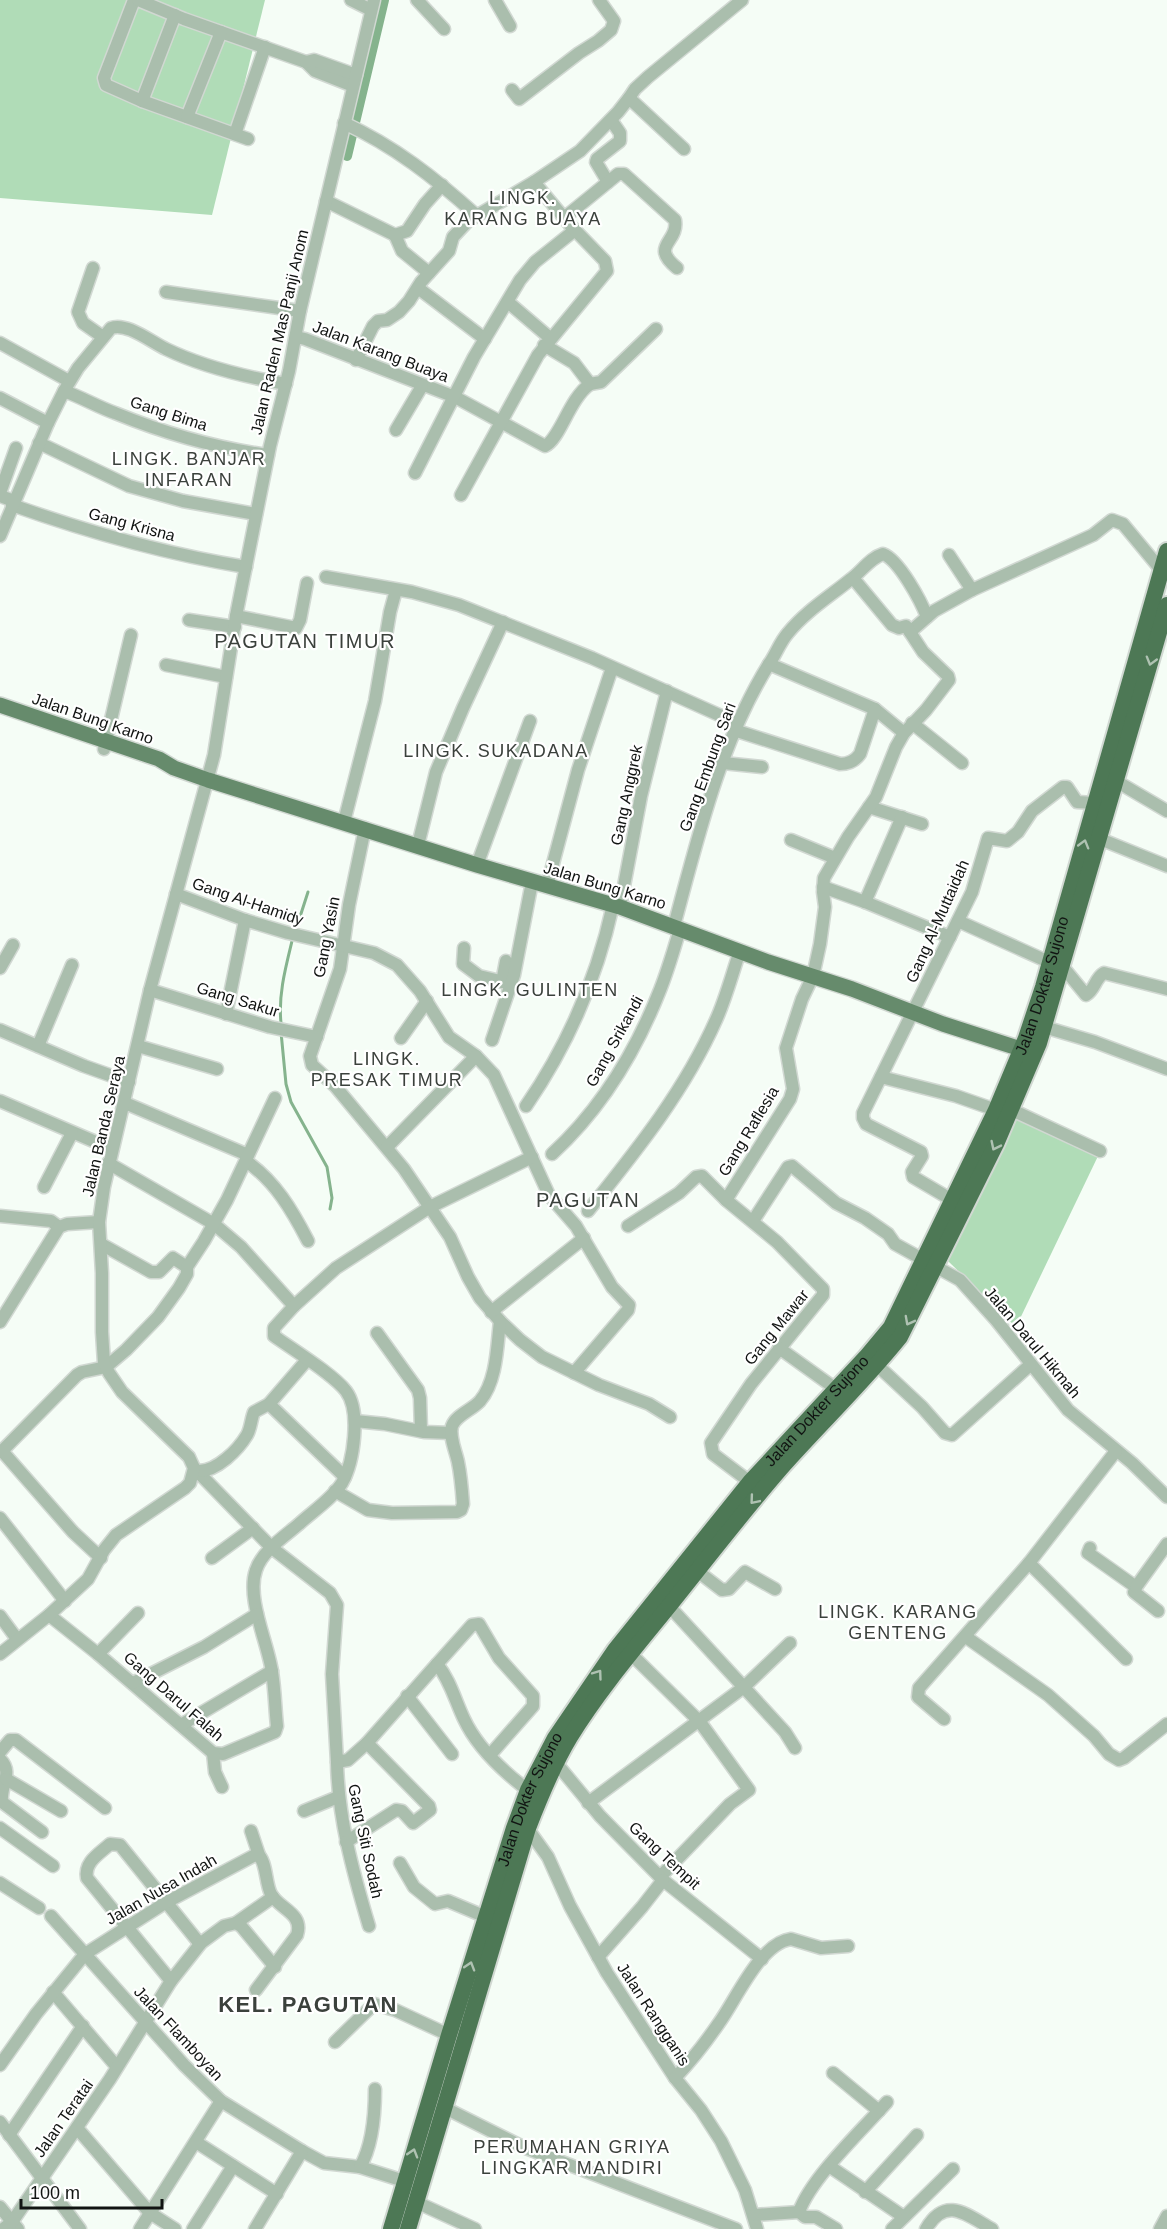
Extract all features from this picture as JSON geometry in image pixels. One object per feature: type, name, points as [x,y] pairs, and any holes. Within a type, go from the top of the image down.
[{"type":"highway","name":"Jalan Dokter Sujono","points":[[391,2229],[399,2179],[449,2035],[486,1917],[555,1738],[615,1650],[703,1551],[750,1482],[891,1327],[930,1264],[952,1200],[1004,1110],[1057,965],[1082,874],[1095,803],[1167,551]]},
{"type":"highway","points":[[1082,874],[1100,839],[1167,605]]},
{"type":"highway","points":[[1027,1051],[1044,1027],[1057,965]]},
{"type":"highway","points":[[534,1794],[557,1764],[585,1714],[696,1570],[703,1551],[877,1365],[900,1337],[930,1264],[1004,1110]]},
{"type":"highway","points":[[408,2229],[491,1946],[523,1823]]},
{"type":"main road","name":"Jalan Bung Karno","points":[[0,705],[105,745]]},
{"type":"main road","name":"Jalan Bung Karno","points":[[0,715],[159,759],[174,768],[208,780],[532,882],[617,906],[914,1013],[1027,1051]]},
{"type":"street","points":[[248,139],[142,101],[105,84],[104,78],[136,0],[153,3],[175,15],[306,62],[315,71],[355,81]]},
{"type":"street","points":[[351,0],[373,5]]},
{"type":"street","points":[[418,0],[444,29]]},
{"type":"street","points":[[495,0],[510,26]]},
{"type":"street","points":[[512,90],[516,98],[522,97],[611,30],[614,21],[599,0]]},
{"type":"street","points":[[356,360],[373,326],[378,321],[387,320],[399,312],[449,251],[453,237],[476,215],[534,182],[580,152],[635,89],[742,0]]},
{"type":"street","name":"Jalan Raden Mas Panji Anom","points":[[208,780],[235,621],[268,455],[326,201],[351,126],[355,81],[373,5]]},
{"type":"street","points":[[142,101],[175,15]]},
{"type":"street","points":[[187,117],[221,32]]},
{"type":"street","points":[[235,134],[265,47]]},
{"type":"street","points":[[629,98],[684,149]]},
{"type":"street","points":[[608,182],[596,162],[620,141],[620,132],[610,120]]},
{"type":"street","points":[[351,126],[404,155],[476,215]]},
{"type":"street","points":[[564,218],[618,174],[624,174],[675,220],[676,228],[664,251],[668,260],[677,268]]},
{"type":"street","points":[[461,495],[547,341],[607,271],[605,261],[534,182]]},
{"type":"street","points":[[395,235],[406,232],[425,204],[442,185]]},
{"type":"street","points":[[326,201],[395,235],[402,251],[429,273]]},
{"type":"street","points":[[415,473],[464,375],[520,280],[535,262],[575,230]]},
{"type":"street","points":[[93,268],[78,312],[83,324],[103,337]]},
{"type":"street","points":[[418,288],[485,339]]},
{"type":"street","points":[[166,292],[300,311]]},
{"type":"street","points":[[508,302],[547,341],[574,363],[590,384],[601,382],[656,328]]},
{"type":"street","points":[[0,536],[8,509],[66,386],[108,331],[116,326],[130,330],[168,350],[201,363],[286,384]]},
{"type":"street","name":"Jalan Karang Buaya","points":[[296,337],[455,397],[539,443],[548,445],[574,400],[590,384]]},
{"type":"street","name":"Gang Bima","points":[[0,343],[66,386],[114,413],[188,439],[268,455]]},
{"type":"street","points":[[396,430],[422,386]]},
{"type":"street","points":[[0,398],[48,423]]},
{"type":"street","points":[[39,443],[129,486],[183,501],[256,514]]},
{"type":"street","points":[[8,509],[0,493],[4,466],[16,448]]},
{"type":"street","name":"Gang Krisna","points":[[8,509],[143,546],[246,567]]},
{"type":"street","points":[[910,632],[927,617],[972,590],[1093,535],[1112,520],[1123,524],[1162,571]]},
{"type":"street","name":"Gang Embung Sari","points":[[677,928],[701,829],[728,763],[736,726],[751,693],[783,640],[800,620],[825,597],[853,578],[880,554],[888,556],[907,580],[927,617]]},
{"type":"street","points":[[949,555],[972,590]]},
{"type":"street","points":[[326,577],[436,598],[503,622],[667,691],[736,726],[840,764],[847,764],[860,754],[875,709]]},
{"type":"street","points":[[853,578],[892,625],[906,626],[923,652],[948,678],[948,681],[926,710],[908,728],[896,747],[880,789],[826,874],[823,887],[950,937]]},
{"type":"street","points":[[189,620],[235,621],[296,628],[300,620],[307,583]]},
{"type":"street","points":[[344,822],[375,701],[390,612],[396,590]]},
{"type":"street","points":[[418,845],[436,772],[503,622]]},
{"type":"street","points":[[105,745],[131,635]]},
{"type":"street","points":[[166,664],[226,677]]},
{"type":"street","points":[[769,664],[875,709],[962,763]]},
{"type":"street","points":[[548,886],[578,770],[612,668]]},
{"type":"street","name":"Gang Anggrek","points":[[526,1106],[549,1073],[568,1036],[590,985],[617,906],[640,796],[667,691]]},
{"type":"street","points":[[477,865],[530,721]]},
{"type":"street","points":[[728,763],[762,767]]},
{"type":"street","name":"Jalan Banda Seraya","points":[[208,780],[150,990],[125,1103],[108,1163],[99,1222],[105,1367],[122,1392],[186,1452],[197,1470],[272,1548],[330,1593],[337,1605]]},
{"type":"street","points":[[1116,781],[1167,811]]},
{"type":"street","name":"Gang Al-Muttaidah","points":[[952,1200],[913,1176],[912,1172],[922,1156],[921,1152],[866,1124],[863,1113],[958,921],[976,881],[988,837],[1007,841],[1014,836],[1032,811],[1063,787],[1067,787],[1077,802],[1095,803]]},
{"type":"street","points":[[869,807],[922,824]]},
{"type":"street","points":[[865,902],[902,817]]},
{"type":"street","name":"Gang Yasin","points":[[365,828],[350,902],[340,969],[310,1060],[312,1065],[335,1086],[387,1147]]},
{"type":"street","points":[[1100,839],[1167,866]]},
{"type":"street","points":[[791,840],[836,858]]},
{"type":"street","points":[[492,1040],[532,882]]},
{"type":"street","name":"Gang Raflesia","points":[[726,1200],[790,1099],[793,1089],[786,1048],[802,999],[813,976],[824,919],[823,887]]},
{"type":"street","name":"Gang Al-Hamidy","points":[[177,894],[245,920],[374,953],[397,964],[420,991],[449,1036],[488,1068],[499,1084],[549,1195],[584,1238],[612,1287],[629,1307],[574,1373]]},
{"type":"street","points":[[226,1014],[245,920]]},
{"type":"street","points":[[958,921],[1057,965],[1086,995],[1104,974],[1167,989]]},
{"type":"street","name":"Gang Srikandi","points":[[552,1154],[576,1131],[597,1105],[626,1059],[660,992],[677,928]]},
{"type":"street","points":[[0,965],[14,945]]},
{"type":"street","points":[[464,948],[463,964],[479,976],[507,983]]},
{"type":"street","points":[[588,1211],[639,1148],[678,1092],[717,1018],[740,951]]},
{"type":"street","points":[[506,961],[507,983]]},
{"type":"street","points":[[38,1046],[72,965]]},
{"type":"street","name":"Gang Sakur","points":[[150,990],[270,1027],[317,1037]]},
{"type":"street","points":[[401,1038],[426,1001]]},
{"type":"street","points":[[1044,1027],[1095,1042],[1167,1069]]},
{"type":"street","points":[[0,1030],[129,1082]]},
{"type":"street","points":[[138,1046],[217,1069]]},
{"type":"street","points":[[476,1056],[387,1147],[450,1238],[473,1286],[496,1316],[520,1340],[542,1357],[599,1385],[649,1404],[670,1417]]},
{"type":"street","points":[[881,1077],[1004,1110],[1100,1151]]},
{"type":"street","points":[[101,1558],[74,1532],[2,1451],[77,1375],[105,1367],[126,1350],[158,1317],[187,1276],[187,1267],[214,1224],[275,1098]]},
{"type":"street","points":[[0,1101],[112,1149]]},
{"type":"street","points":[[125,1103],[247,1158],[283,1197],[308,1241]]},
{"type":"street","points":[[44,1187],[72,1133]]},
{"type":"street","points":[[269,1404],[345,1477],[351,1454],[355,1421],[351,1399],[346,1392],[274,1336],[274,1328],[294,1306],[336,1268],[430,1207],[532,1157]]},
{"type":"street","points":[[108,1163],[214,1224],[241,1247],[294,1306]]},
{"type":"street","name":"Jalan Darul Hikmah","points":[[753,1221],[788,1167],[792,1166],[836,1203],[865,1218],[888,1234],[895,1244],[960,1280],[996,1320],[1068,1410],[1145,1475],[1167,1497]]},
{"type":"street","name":"Gang Mawar","points":[[628,1226],[679,1193],[696,1177],[704,1177],[726,1200],[777,1242],[824,1290],[822,1297],[751,1384],[711,1444],[713,1454],[750,1482]]},
{"type":"street","points":[[0,1216],[51,1221],[59,1227]]},
{"type":"street","points":[[0,1322],[59,1227],[67,1224],[99,1222]]},
{"type":"street","points":[[335,1491],[368,1510],[392,1513],[459,1512],[463,1504],[451,1433],[457,1419],[474,1407],[487,1390],[495,1359],[496,1316],[584,1238]]},
{"type":"street","points":[[101,1244],[151,1272],[160,1271],[173,1258],[187,1267]]},
{"type":"street","points":[[377,1333],[418,1390],[421,1431]]},
{"type":"street","points":[[779,1348],[836,1389]]},
{"type":"street","points":[[0,1653],[49,1616],[88,1579],[109,1543],[121,1531],[147,1516],[185,1488],[197,1470],[213,1469],[224,1461],[247,1436],[253,1413],[269,1404],[306,1360]]},
{"type":"street","points":[[877,1365],[922,1407],[945,1433],[952,1435],[1030,1365]]},
{"type":"street","points":[[355,1421],[451,1433]]},
{"type":"street","points":[[945,1719],[918,1697],[918,1691],[1029,1563],[1116,1450]]},
{"type":"street","name":"Gang Darul Falah","points":[[49,1616],[98,1654],[213,1754],[225,1754],[275,1732],[277,1726],[272,1671],[257,1614],[255,1574],[259,1562],[335,1491],[345,1477]]},
{"type":"street","points":[[0,1518],[65,1601]]},
{"type":"street","points":[[212,1558],[253,1528]]},
{"type":"street","points":[[1158,1611],[1134,1592],[1167,1544]]},
{"type":"street","points":[[1090,1548],[1088,1553],[1136,1587]]},
{"type":"street","points":[[1029,1563],[1126,1659]]},
{"type":"street","points":[[696,1570],[722,1590],[729,1589],[745,1572],[775,1589]]},
{"type":"street","name":"Gang Siti Sodah","points":[[337,1605],[332,1674],[338,1797],[346,1842],[369,1926]]},
{"type":"street","points":[[669,1606],[784,1732],[795,1748]]},
{"type":"street","points":[[98,1654],[138,1613]]},
{"type":"street","points":[[132,1683],[204,1647],[257,1614]]},
{"type":"street","points":[[0,1616],[17,1639]]},
{"type":"street","points":[[337,1762],[348,1760],[367,1743],[472,1625],[479,1624],[499,1658],[533,1696],[534,1704],[490,1755]]},
{"type":"street","points":[[966,1636],[1048,1695],[1094,1736],[1109,1754],[1119,1760],[1167,1724]]},
{"type":"street","points":[[588,1803],[700,1722],[744,1687],[790,1643]]},
{"type":"street","points":[[598,1957],[642,1907],[662,1878],[724,1810],[749,1790],[700,1722],[630,1653]]},
{"type":"street","points":[[434,1667],[446,1675],[464,1720],[490,1755],[534,1794]]},
{"type":"street","points":[[181,1725],[272,1671]]},
{"type":"street","points":[[407,1696],[452,1754]]},
{"type":"street","points":[[0,1752],[10,1740],[16,1740],[105,1808]]},
{"type":"street","points":[[346,1842],[394,1811],[402,1811],[413,1823],[430,1809],[367,1743]]},
{"type":"street","points":[[213,1754],[215,1772],[222,1787]]},
{"type":"street","points":[[0,1759],[6,1767],[2,1802],[42,1832]]},
{"type":"street","name":"Gang Tempit","points":[[557,1764],[588,1803],[662,1878],[762,1959]]},
{"type":"street","points":[[6,1779],[61,1811]]},
{"type":"street","points":[[304,1811],[338,1797]]},
{"type":"street","name":"Jalan Rangganis","points":[[523,1823],[548,1857],[570,1906],[598,1957],[675,2078],[701,2110],[721,2140],[738,2173],[757,2229]]},
{"type":"street","points":[[0,1828],[53,1866]]},
{"type":"street","points":[[251,1831],[256,1855],[262,1860],[273,1897],[293,1915],[299,1930],[275,1967],[256,1990]]},
{"type":"street","points":[[171,1981],[86,1874],[88,1864],[110,1844],[120,1845],[200,1944]]},
{"type":"street","name":"Jalan Nusa Indah","points":[[0,2065],[53,1992],[85,1954],[165,1903],[256,1855]]},
{"type":"street","points":[[400,1863],[414,1887],[435,1904],[448,1902],[486,1917]]},
{"type":"street","points":[[0,1883],[39,1908]]},
{"type":"street","name":"Jalan Teratai","points":[[11,2227],[171,1981],[200,1944],[273,1897]]},
{"type":"street","name":"Jalan Flamboyan","points":[[51,1916],[184,2065],[221,2101],[324,2163],[365,2169],[399,2179]]},
{"type":"street","points":[[230,1925],[241,1926],[275,1967]]},
{"type":"street","points":[[675,2078],[716,2027],[762,1959],[774,1947],[786,1940],[795,1939],[821,1948],[848,1946]]},
{"type":"street","points":[[53,1992],[117,2067]]},
{"type":"street","points":[[336,2042],[374,2004],[395,2010],[449,2035]]},
{"type":"street","points":[[9,2135],[83,2026]]},
{"type":"street","points":[[799,2212],[802,2203],[829,2166],[883,2107],[833,2073]]},
{"type":"street","points":[[365,2169],[374,2119],[375,2089]]},
{"type":"street","points":[[140,2229],[221,2101]]},
{"type":"street","points":[[445,2108],[523,2147],[736,2229]]},
{"type":"street","points":[[0,2122],[80,2229]]},
{"type":"street","points":[[77,2128],[150,2213],[175,2229]]},
{"type":"street","points":[[865,2192],[917,2135]]},
{"type":"street","points":[[196,2142],[277,2194]]},
{"type":"street","points":[[255,2229],[302,2151]]},
{"type":"street","points":[[193,2229],[233,2166]]},
{"type":"street","points":[[829,2166],[904,2217]]},
{"type":"street","points":[[892,2229],[953,2169]]},
{"type":"street","points":[[416,2202],[475,2229]]},
{"type":"street","points":[[0,2207],[11,2227]]},
{"type":"street","points":[[926,2229],[935,2217],[946,2210],[954,2209],[978,2226],[992,2229]]},
{"type":"street","points":[[754,2216],[799,2212],[805,2217],[816,2217],[836,2229]]},
{"type":"street","points":[[1160,2229],[1167,2216]]},
{"type":"green space","points":[[0,0],[265,0],[212,215],[0,198]]},
{"type":"green space","points":[[1016,1115],[1099,1154],[1016,1327],[948,1261]]},
{"type":"waterway","points":[[347,156],[384,0]]},
{"type":"waterway","points":[[298,923],[308,892]]},
{"type":"waterway","points":[[281,1023],[280,1012],[285,969],[293,937]]},
{"type":"waterway","points":[[281,1032],[286,1084],[291,1102],[327,1167],[332,1198],[330,1209]]},
{"type":"district","name":"LINGK. KARANG BUAYA","points":[[523,208]]},
{"type":"district","name":"LINGK. BANJAR INFARAN","points":[[189,469]]},
{"type":"district","name":"PAGUTAN TIMUR","points":[[305,641]]},
{"type":"district","name":"LINGK. SUKADANA","points":[[496,751]]},
{"type":"district","name":"LINGK. GULINTEN","points":[[530,990]]},
{"type":"district","name":"LINGK. PRESAK TIMUR","points":[[387,1069]]},
{"type":"district","name":"PAGUTAN","points":[[588,1200]]},
{"type":"district","name":"LINGK. KARANG GENTENG","points":[[898,1622]]},
{"type":"district","name":"KEL. PAGUTAN","points":[[308,2004]]},
{"type":"district","name":"PERUMAHAN GRIYA LINGKAR MANDIRI","points":[[572,2157]]}]
